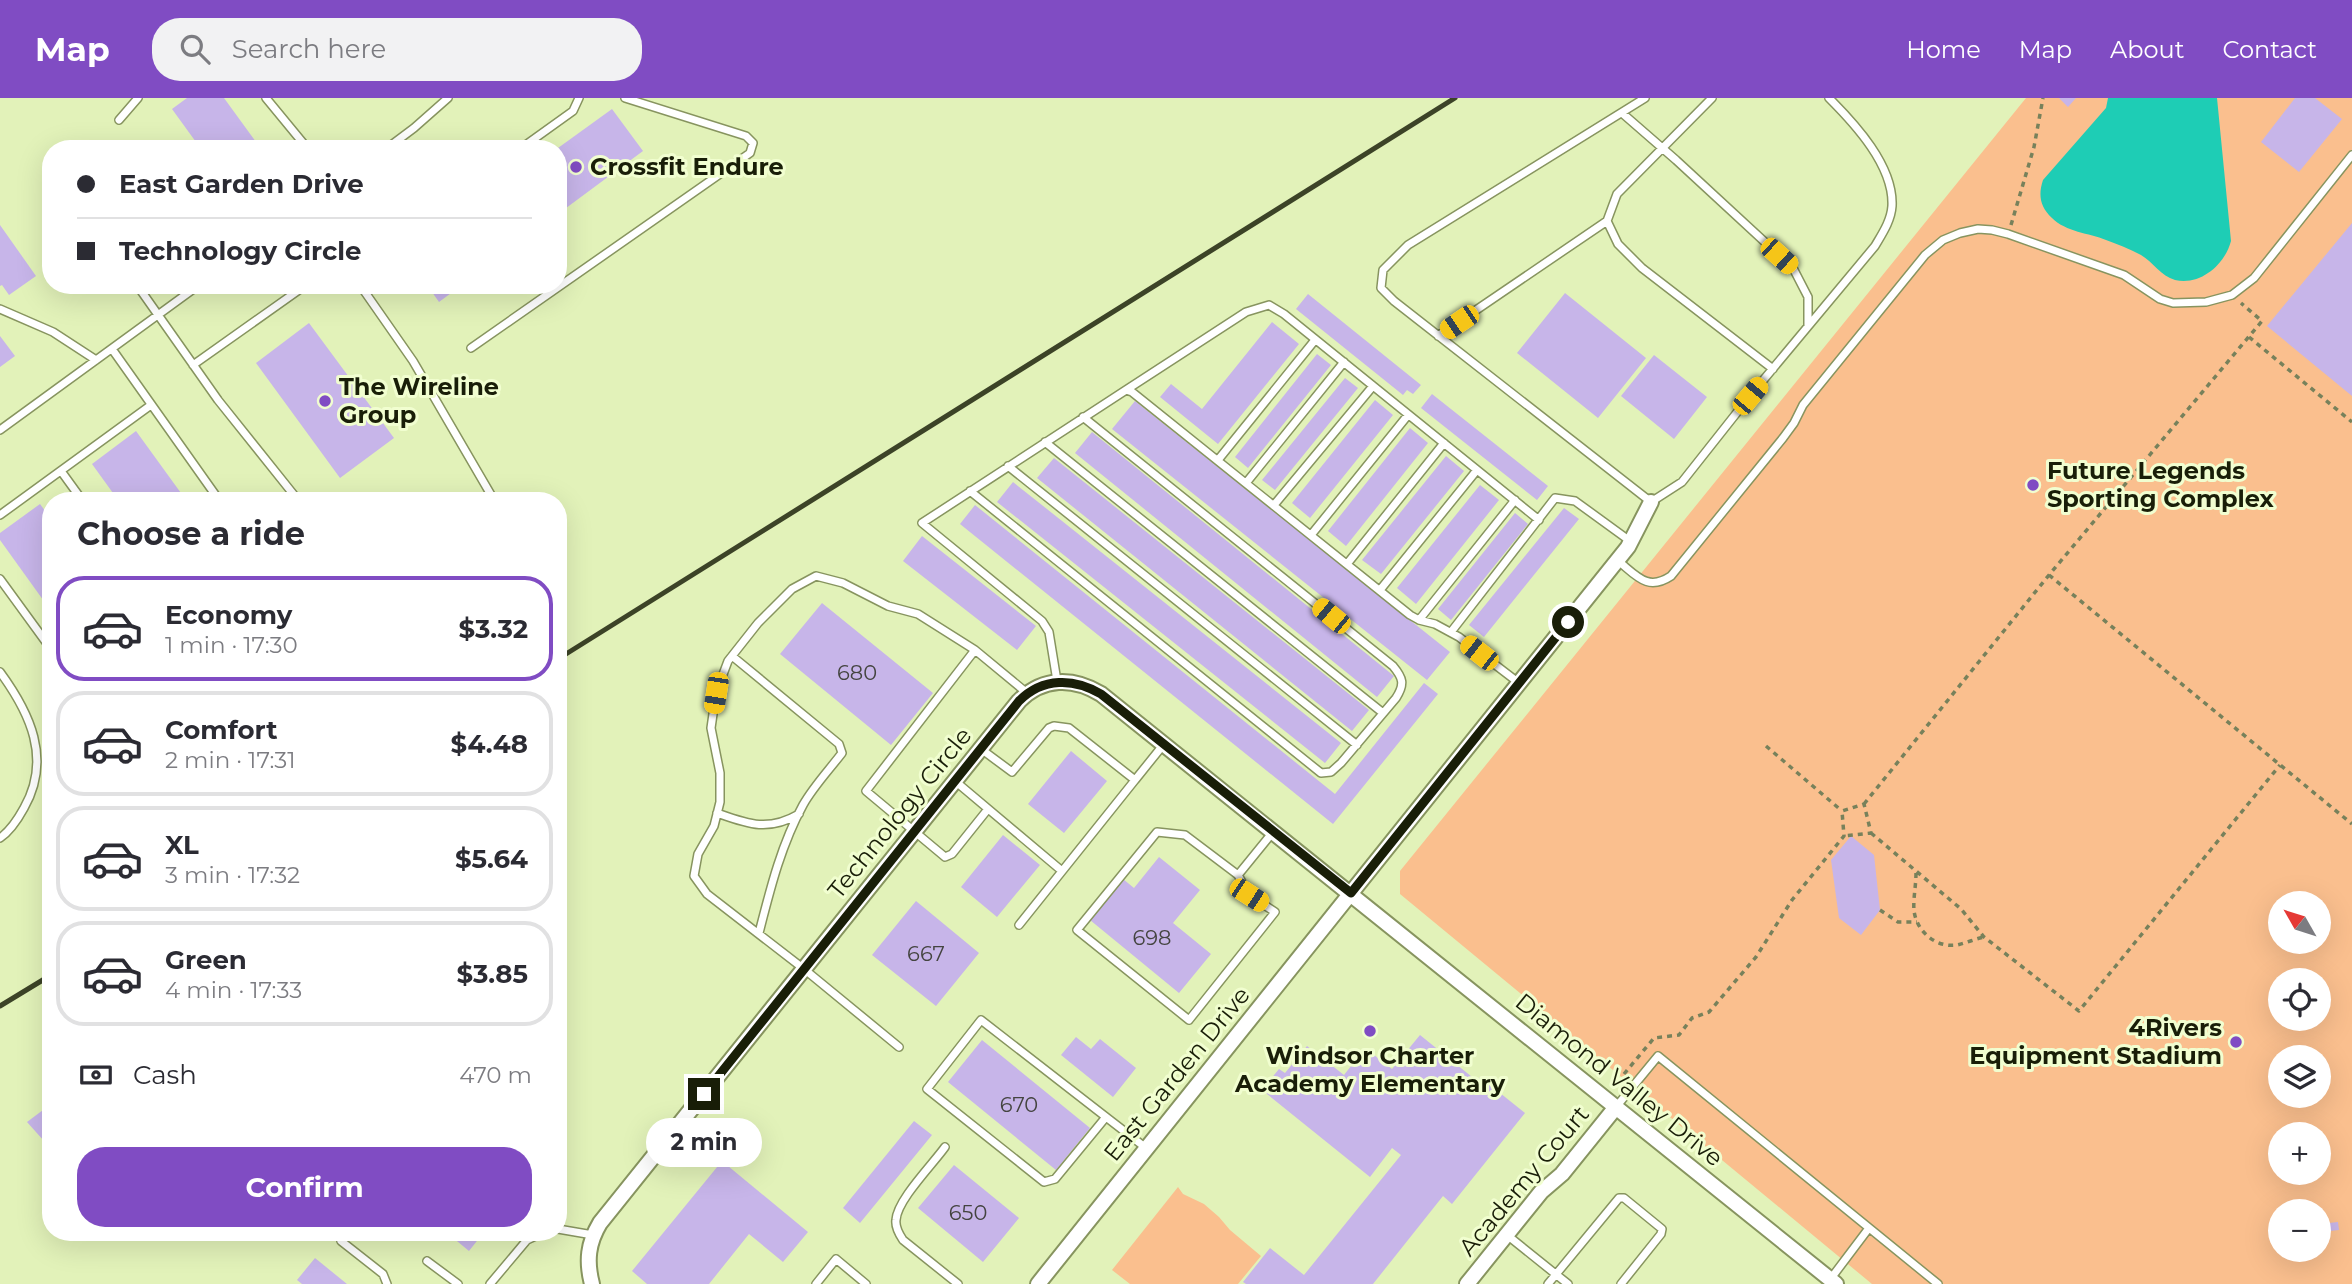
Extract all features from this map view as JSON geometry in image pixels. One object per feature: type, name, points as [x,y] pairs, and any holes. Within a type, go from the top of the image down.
[{"type":"street","name":"East Garden Drive","points":[[1038,1284],[1617,560],[1631,541],[1651,502]]},
{"type":"street","name":"Technology Circle","points":[[592,1284],[588,1253],[593,1235],[607,1215],[1027,693],[1057,681]]},
{"type":"street","points":[[1057,681],[1089,687],[1351,893]]},
{"type":"street","name":"Diamond Valley Drive","points":[[1351,893],[1831,1282]]},
{"type":"street","name":"Academy Court","points":[[1472,1282],[1506,1234],[1541,1192],[1562,1174],[1616,1107]]},
{"type":"lane","points":[[119,120],[138,98]]},
{"type":"lane","points":[[266,98],[301,140]]},
{"type":"lane","points":[[398,140],[448,98]]},
{"type":"lane","points":[[533,140],[573,111],[579,98]]},
{"type":"lane","points":[[567,281],[751,153],[753,143],[746,136],[625,98]]},
{"type":"lane","points":[[1645,98],[1408,245],[1383,270],[1381,288],[1438,336],[1651,502],[1682,482],[1875,246],[1887,226],[1892,205],[1888,179],[1875,152],[1850,119],[1829,98]]},
{"type":"lane","points":[[1438,336],[1607,221],[1617,194],[1712,98]]},
{"type":"lane","points":[[1622,113],[1793,268],[1808,296],[1808,326]]},
{"type":"lane","points":[[1617,560],[1642,580],[1650,583],[1661,582],[1671,576],[1789,431],[1803,405],[1925,255],[1943,240],[1978,229],[2008,234],[2124,275],[2160,299],[2173,303],[2206,302],[2232,295],[2254,278],[2352,155]]},
{"type":"lane","points":[[1607,221],[1618,244],[1642,268],[1773,369]]},
{"type":"lane","points":[[144,294],[193,365],[292,492]]},
{"type":"lane","points":[[0,430],[187,294]]},
{"type":"lane","points":[[193,365],[293,294]]},
{"type":"lane","points":[[366,294],[413,361],[489,492]]},
{"type":"lane","points":[[471,348],[549,294]]},
{"type":"lane","points":[[1057,681],[1048,627],[922,523],[1246,312],[1269,305],[1344,362],[1539,520]]},
{"type":"lane","points":[[0,309],[53,331],[96,360]]},
{"type":"lane","points":[[1218,460],[1315,340]]},
{"type":"lane","points":[[112,349],[213,492]]},
{"type":"lane","points":[[1246,483],[1344,362]]},
{"type":"lane","points":[[1274,505],[1373,386]]},
{"type":"lane","points":[[1126,390],[1132,392],[1419,620],[1427,620],[1451,632],[1519,683]]},
{"type":"lane","points":[[0,515],[151,405]]},
{"type":"lane","points":[[1311,535],[1408,415]]},
{"type":"lane","points":[[970,491],[1321,773],[1331,772],[1357,745],[1403,688],[1402,677],[1392,666],[1083,417]]},
{"type":"lane","points":[[1045,442],[1383,713]]},
{"type":"lane","points":[[1347,564],[1444,443]]},
{"type":"lane","points":[[1009,466],[1357,745]]},
{"type":"lane","points":[[1380,590],[1477,470]]},
{"type":"lane","points":[[61,471],[76,492]]},
{"type":"lane","points":[[1451,632],[1555,498],[1575,501],[1631,541]]},
{"type":"lane","points":[[1419,620],[1515,500]]},
{"type":"lane","points":[[899,1047],[804,968],[707,894],[694,876],[698,854],[714,826],[720,802],[720,773],[711,728],[716,693],[728,661],[758,623],[792,589],[816,576],[843,583],[888,606],[918,614],[975,650],[1027,693]]},
{"type":"lane","points":[[0,579],[42,637]]},
{"type":"lane","points":[[975,650],[866,791],[938,853],[948,857],[988,809]]},
{"type":"lane","points":[[732,656],[839,744],[842,753],[804,803],[788,836],[770,887],[759,933]]},
{"type":"lane","points":[[0,672],[26,710],[38,771],[32,795],[18,818],[0,838]]},
{"type":"lane","points":[[981,749],[1012,772],[1049,728],[1061,726],[1069,728],[1135,780]]},
{"type":"lane","points":[[1019,925],[1164,744]]},
{"type":"lane","points":[[954,781],[1062,871]]},
{"type":"lane","points":[[717,813],[751,825],[786,821],[799,814]]},
{"type":"lane","points":[[1238,875],[1273,831]]},
{"type":"lane","points":[[1157,832],[1185,835],[1238,875],[1249,895],[1275,912],[1189,1020],[1077,930],[1157,832]]},
{"type":"lane","points":[[1106,1117],[1055,1179],[1044,1182],[927,1089],[981,1020],[1106,1117],[1146,1149]]},
{"type":"lane","points":[[1616,1107],[1658,1056],[1938,1284]]},
{"type":"lane","points":[[945,1147],[900,1206],[896,1220],[903,1240],[958,1284]]},
{"type":"lane","points":[[1548,1284],[1619,1198],[1624,1198],[1662,1229],[1661,1234],[1621,1284]]},
{"type":"lane","points":[[1831,1282],[1869,1228]]},
{"type":"lane","points":[[567,1231],[593,1235]]},
{"type":"lane","points":[[1506,1234],[1568,1284]]},
{"type":"lane","points":[[341,1241],[383,1274],[387,1284]]},
{"type":"lane","points":[[491,1284],[526,1241]]},
{"type":"lane","points":[[816,1284],[836,1259],[866,1284]]},
{"type":"lane","points":[[428,1261],[458,1284]]},
{"type":"path","points":[[2008,234],[2034,147],[2043,98]]},
{"type":"path","points":[[1842,811],[1864,804],[2049,575],[2262,321],[2232,295]]},
{"type":"path","points":[[2249,337],[2352,422]]},
{"type":"path","points":[[2049,575],[2352,824]]},
{"type":"path","points":[[1624,1074],[1654,1038],[1678,1035],[1692,1018],[1709,1012],[1756,957],[1792,900],[1844,836],[1842,811],[1766,746]]},
{"type":"path","points":[[1864,804],[1871,834],[1961,909],[1984,937],[2079,1011],[2280,765]]},
{"type":"path","points":[[1844,836],[1871,834]]},
{"type":"path","points":[[1916,872],[1914,901],[1917,922],[1933,941],[1958,945],[1984,937]]},
{"type":"path","points":[[1880,910],[1898,922],[1917,922]]},
{"type":"shaded area","name":"Future Legends Sporting Complex","points":[[2026,98],[2352,98],[2352,1284],[1872,1284],[1400,894],[1400,871]]},
{"type":"shaded area","points":[[1178,1187],[1183,1194],[1204,1204],[1261,1256],[1238,1284],[1130,1284],[1112,1270]]},
{"type":"water","points":[[2108,98],[2217,98],[2231,241],[2218,265],[2203,276],[2185,281],[2170,278],[2141,255],[2064,226],[2045,210],[2040,196],[2043,180],[2106,108]]},
{"type":"building","points":[[187,98],[224,98],[254,140],[194,140],[172,109]]},
{"type":"building","points":[[2059,98],[2076,98],[2068,107]]},
{"type":"building","points":[[2295,98],[2315,98],[2342,119],[2299,172],[2261,142]]},
{"type":"building","points":[[612,109],[643,151],[567,207],[567,142]]},
{"type":"building","points":[[2352,223],[2352,396],[2267,326]]},
{"type":"building","points":[[0,225],[36,276],[9,295],[2,285],[0,286]]},
{"type":"building","points":[[1565,293],[1646,358],[1598,418],[1517,353]]},
{"type":"building","points":[[433,294],[450,294],[439,302]]},
{"type":"building","points":[[1308,294],[1421,385],[1413,394],[1407,390],[1403,395],[1296,309]]},
{"type":"building","points":[[1272,322],[1299,344],[1218,444],[1160,397],[1171,384],[1202,409]]},
{"type":"building","name":"The Wireline Group","points":[[309,323],[394,438],[340,478],[256,363]]},
{"type":"building","points":[[0,336],[15,356],[0,367]]},
{"type":"building","points":[[1317,354],[1331,365],[1248,468],[1235,457]]},
{"type":"building","points":[[1654,355],[1707,397],[1674,439],[1621,396]]},
{"type":"building","points":[[1345,378],[1358,388],[1275,490],[1262,480]]},
{"type":"building","points":[[1432,394],[1548,486],[1537,500],[1421,408]]},
{"type":"building","points":[[1375,400],[1393,415],[1310,518],[1292,503]]},
{"type":"building","points":[[1135,401],[1450,652],[1427,680],[1112,429]]},
{"type":"building","points":[[1410,428],[1428,443],[1346,546],[1328,531]]},
{"type":"building","points":[[136,431],[180,492],[112,492],[92,464]]},
{"type":"building","points":[[1092,432],[1394,676],[1377,697],[1075,453]]},
{"type":"building","points":[[1446,456],[1464,471],[1381,574],[1362,560]]},
{"type":"building","points":[[1054,458],[1369,710],[1352,731],[1037,478]]},
{"type":"building","points":[[1013,482],[1341,743],[1325,763],[997,502]]},
{"type":"building","points":[[1480,485],[1499,500],[1416,604],[1397,588]]},
{"type":"building","points":[[40,504],[42,507],[42,598],[0,540],[0,533]]},
{"type":"building","points":[[975,505],[1335,794],[1424,683],[1438,694],[1333,824],[960,524]]},
{"type":"building","points":[[1564,508],[1579,519],[1484,637],[1469,625]]},
{"type":"building","points":[[1515,513],[1528,524],[1451,620],[1438,609]]},
{"type":"building","points":[[922,536],[1036,626],[1017,650],[903,561]]},
{"type":"building","points":[[822,603],[933,693],[891,745],[780,654]]},
{"type":"building","points":[[1071,751],[1107,781],[1064,833],[1028,804]]},
{"type":"building","points":[[1003,835],[1040,865],[997,917],[961,887]]},
{"type":"building","points":[[1851,836],[1874,855],[1880,910],[1861,935],[1839,918],[1831,860]]},
{"type":"building","points":[[1159,857],[1200,890],[1173,923],[1211,954],[1179,993],[1090,920],[1123,879],[1134,888]]},
{"type":"building","points":[[916,901],[979,953],[936,1006],[872,955]]},
{"type":"building","points":[[1420,1035],[1477,1081],[1480,1077],[1525,1113],[1452,1204],[1443,1196],[1373,1284],[1243,1282],[1270,1248],[1304,1275],[1401,1155],[1392,1148],[1370,1177],[1262,1090],[1279,1069],[1285,1073],[1307,1046],[1344,1075],[1365,1048],[1392,1069]]},
{"type":"building","points":[[1076,1037],[1091,1049],[1100,1039],[1136,1068],[1113,1097],[1061,1055]]},
{"type":"building","points":[[982,1040],[1090,1128],[1056,1170],[948,1082]]},
{"type":"building","points":[[42,1111],[42,1139],[27,1122]]},
{"type":"building","points":[[914,1121],[932,1135],[860,1223],[843,1208]]},
{"type":"building","points":[[722,1161],[808,1232],[783,1262],[749,1234],[709,1284],[647,1284],[632,1271]]},
{"type":"building","points":[[954,1165],[1019,1218],[983,1262],[918,1208]]},
{"type":"building","points":[[2338,1222],[2339,1230],[2331,1231],[2331,1223]]},
{"type":"building","points":[[457,1241],[477,1241],[469,1251]]},
{"type":"building","points":[[315,1258],[347,1284],[302,1284],[297,1280]]},
{"type":"railway","points":[[567,653],[1455,98]]},
{"type":"railway","points":[[0,1006],[42,980]]},
{"type":"place","name":"Crossfit Endure","points":[[576,167]]},
{"type":"place","name":"The Wireline Group","points":[[325,401]]},
{"type":"place","name":"Future Legends Sporting Complex","points":[[2033,485]]},
{"type":"place","name":"Windsor Charter Academy Elementary","points":[[1370,1031]]},
{"type":"place","name":"4Rivers Equipment Stadium","points":[[2236,1042]]},
{"type":"route","points":[[704,1094],[1019,701],[1034,689],[1057,681],[1068,681],[1089,687],[1101,694],[1351,893],[1568,622]]}]
